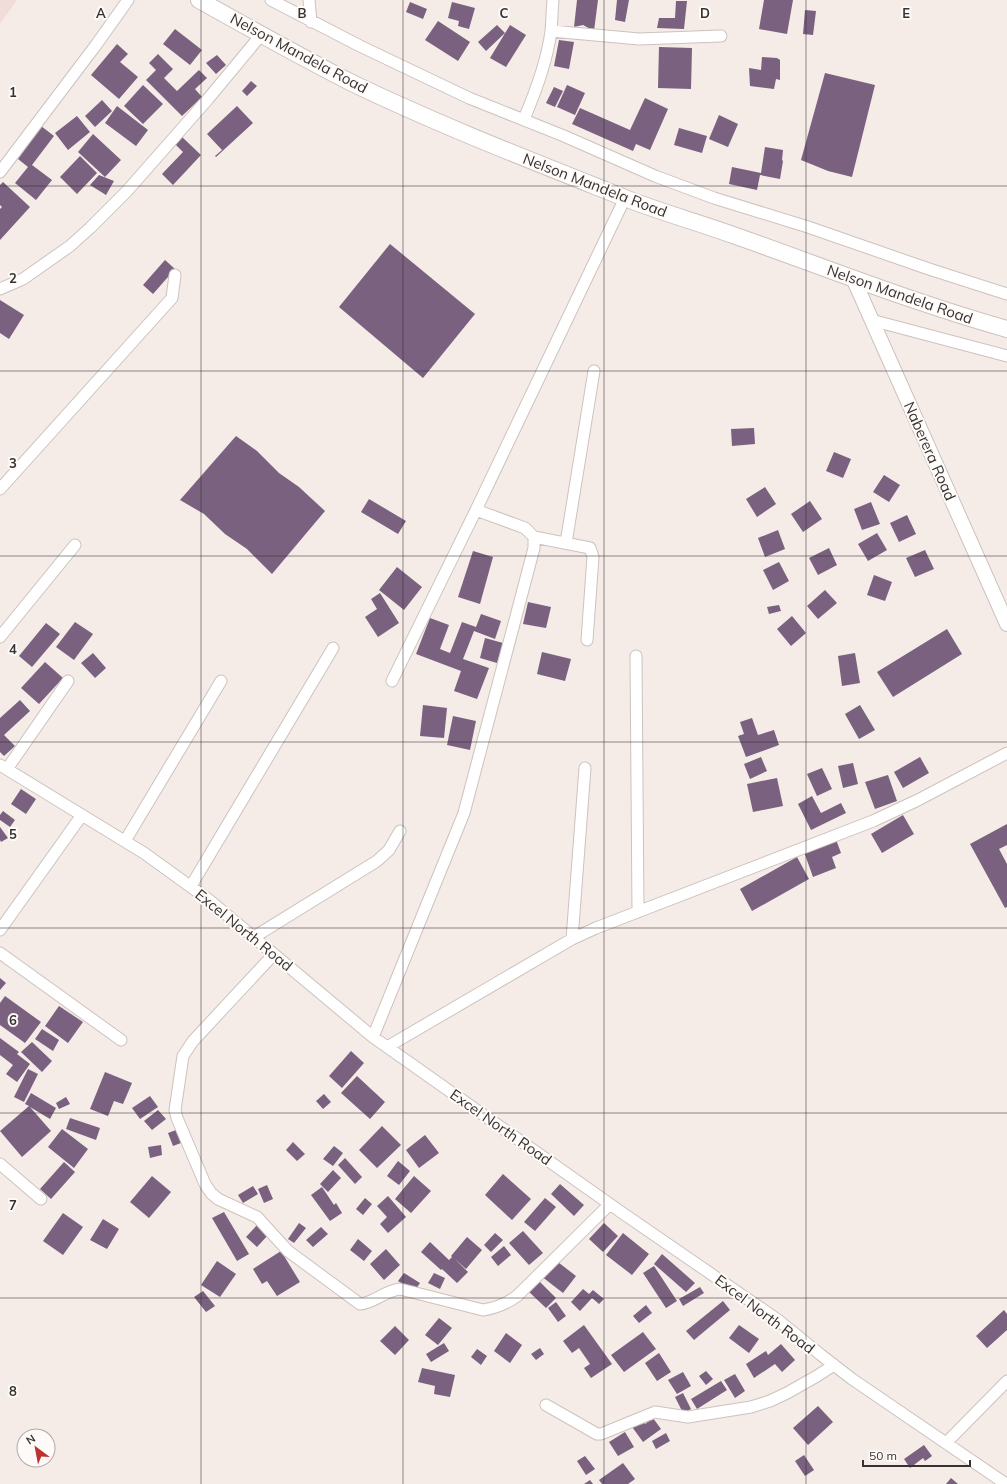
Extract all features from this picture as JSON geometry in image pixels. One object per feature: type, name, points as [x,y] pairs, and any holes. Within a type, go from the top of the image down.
[{"type":"main road","name":"Nelson Mandela Road","points":[[199,0],[350,82],[499,149],[625,198],[980,322],[1007,330]]},
{"type":"street","points":[[0,172],[128,0]]},
{"type":"street","points":[[271,0],[311,22],[469,98],[524,119],[655,176],[714,198],[787,220],[1007,294]]},
{"type":"street","points":[[309,0],[311,22]]},
{"type":"street","points":[[524,119],[538,84],[551,31],[553,0]]},
{"type":"street","points":[[551,31],[639,39],[721,36]]},
{"type":"street","points":[[0,289],[29,275],[70,246],[90,228],[126,191],[199,110],[261,35]]},
{"type":"street","points":[[392,681],[476,510],[625,198]]},
{"type":"street","points":[[0,489],[172,298],[175,275]]},
{"type":"street","name":"Naberera Road","points":[[853,278],[1007,624]]},
{"type":"street","points":[[871,320],[1007,356]]},
{"type":"street","points":[[566,544],[594,371]]},
{"type":"street","points":[[476,510],[525,528],[534,537],[590,548],[593,558],[587,640]]},
{"type":"street","points":[[373,1037],[464,813],[534,548],[534,537]]},
{"type":"street","points":[[0,637],[75,545]]},
{"type":"street","points":[[190,886],[333,648]]},
{"type":"street","points":[[636,656],[638,912]]},
{"type":"street","points":[[4,767],[68,681]]},
{"type":"street","points":[[125,842],[221,681]]},
{"type":"street","points":[[387,1047],[572,939],[873,821],[918,800],[1007,753]]},
{"type":"street","name":"Excel North Road","points":[[4,767],[144,853],[209,900],[373,1037],[778,1320],[834,1365],[1006,1484]]},
{"type":"street","points":[[572,939],[585,768]]},
{"type":"street","points":[[0,930],[82,815]]},
{"type":"street","points":[[254,937],[377,861],[389,850],[400,831]]},
{"type":"street","points":[[0,953],[121,1040]]},
{"type":"street","points":[[274,954],[193,1041],[183,1056],[176,1113],[205,1184],[211,1193],[218,1199],[257,1217],[288,1251],[360,1304],[366,1304],[387,1292],[400,1289],[483,1310],[504,1305],[517,1296],[610,1204]]},
{"type":"street","points":[[0,1164],[41,1200]]},
{"type":"street","points":[[546,1405],[597,1434],[601,1434],[655,1412],[688,1418],[758,1405],[787,1393],[834,1365]]},
{"type":"street","points":[[946,1443],[1007,1381]]},
{"type":"shaded area","points":[[0,0],[17,0],[0,24]]},
{"type":"building","points":[[577,0],[598,0],[594,31],[583,25],[574,27]]},
{"type":"building","points":[[617,0],[629,0],[625,22],[615,20]]},
{"type":"building","points":[[764,0],[793,0],[787,34],[759,29]]},
{"type":"building","points":[[676,1],[687,1],[684,29],[657,28],[659,18],[675,18]]},
{"type":"building","points":[[410,2],[427,9],[423,19],[406,12]]},
{"type":"building","points":[[452,2],[475,8],[469,29],[458,26],[459,21],[448,18]]},
{"type":"building","points":[[805,10],[816,11],[813,35],[803,34]]},
{"type":"building","points":[[438,21],[470,42],[458,61],[425,40]]},
{"type":"building","points":[[497,25],[505,33],[486,51],[478,42]]},
{"type":"building","points":[[510,25],[526,35],[506,67],[490,58]]},
{"type":"building","points":[[175,29],[202,50],[190,65],[163,44]]},
{"type":"building","points":[[559,40],[574,42],[569,69],[554,66]]},
{"type":"building","points":[[117,44],[128,54],[120,62],[138,77],[119,99],[91,75]]},
{"type":"building","points":[[659,47],[692,48],[691,89],[658,88]]},
{"type":"building","points":[[158,54],[173,69],[164,78],[177,91],[199,70],[207,78],[195,89],[202,97],[182,116],[146,80],[156,70],[149,63]]},
{"type":"building","points":[[217,55],[226,65],[216,74],[206,63]]},
{"type":"building","points":[[762,57],[777,58],[780,60],[780,80],[776,79],[774,89],[750,86],[749,68],[761,70]]},
{"type":"building","points":[[825,73],[875,85],[852,177],[828,171],[801,160]]},
{"type":"building","points":[[251,81],[257,86],[247,96],[242,91]]},
{"type":"building","points":[[143,85],[163,104],[143,124],[124,106]]},
{"type":"building","points":[[567,85],[585,93],[575,115],[557,107]]},
{"type":"building","points":[[554,87],[563,91],[555,107],[546,103]]},
{"type":"building","points":[[645,98],[668,109],[650,150],[636,144],[633,151],[572,124],[580,108],[630,130]]},
{"type":"building","points":[[102,100],[112,111],[95,127],[85,116]]},
{"type":"building","points":[[117,106],[148,130],[136,146],[105,123]]},
{"type":"building","points":[[237,106],[253,123],[216,157],[215,156],[222,150],[207,134]]},
{"type":"building","points":[[719,115],[738,124],[728,147],[709,139]]},
{"type":"building","points":[[77,116],[90,132],[68,150],[55,133]]},
{"type":"building","points":[[41,126],[54,136],[32,165],[52,180],[36,200],[15,183],[28,167],[18,159]]},
{"type":"building","points":[[679,128],[707,136],[702,153],[674,145]]},
{"type":"building","points":[[93,134],[121,160],[105,177],[78,152]]},
{"type":"building","points":[[181,136],[201,155],[173,185],[162,174],[183,152],[174,143]]},
{"type":"building","points":[[765,147],[783,150],[780,179],[760,175],[757,190],[729,184],[732,167],[761,173]]},
{"type":"building","points":[[80,156],[97,173],[77,194],[60,177]]},
{"type":"building","points":[[99,175],[114,181],[106,195],[90,185]]},
{"type":"building","points":[[3,182],[30,207],[0,240],[0,209],[2,207],[0,205],[0,185]]},
{"type":"building","points":[[390,244],[475,314],[423,378],[339,307]]},
{"type":"building","points":[[165,260],[175,269],[153,294],[143,285]]},
{"type":"building","points":[[0,300],[24,315],[9,339],[0,333]]},
{"type":"building","points":[[754,428],[755,444],[732,446],[731,429]]},
{"type":"building","points":[[236,436],[257,451],[279,473],[299,487],[325,511],[272,574],[247,549],[225,534],[204,514],[180,500]]},
{"type":"building","points":[[834,452],[851,459],[843,478],[826,471]]},
{"type":"building","points":[[884,475],[900,485],[889,502],[873,492]]},
{"type":"building","points":[[765,487],[776,504],[757,517],[746,499]]},
{"type":"building","points":[[369,499],[406,521],[398,534],[361,512]]},
{"type":"building","points":[[810,501],[822,519],[803,532],[791,514]]},
{"type":"building","points":[[871,502],[880,524],[862,530],[854,509]]},
{"type":"building","points":[[907,515],[916,534],[899,542],[890,523]]},
{"type":"building","points":[[778,530],[785,549],[765,557],[758,538]]},
{"type":"building","points":[[877,533],[887,550],[868,561],[858,544]]},
{"type":"building","points":[[829,548],[837,565],[818,575],[809,558]]},
{"type":"building","points":[[925,550],[934,569],[915,577],[906,558]]},
{"type":"building","points":[[473,551],[493,557],[480,604],[458,597]]},
{"type":"building","points":[[779,562],[789,581],[773,590],[763,570]]},
{"type":"building","points":[[397,567],[422,587],[404,610],[379,590]]},
{"type":"building","points":[[874,575],[892,582],[885,601],[867,595]]},
{"type":"building","points":[[825,590],[837,603],[818,619],[807,606]]},
{"type":"building","points":[[380,593],[399,623],[378,637],[365,617],[377,609],[371,599]]},
{"type":"building","points":[[528,602],[551,607],[546,628],[523,624]]},
{"type":"building","points":[[779,605],[781,611],[769,614],[767,607]]},
{"type":"building","points":[[481,614],[501,621],[495,639],[474,631],[463,659],[489,668],[477,699],[454,691],[461,671],[416,654],[430,618],[449,625],[440,649],[450,653],[462,622],[476,627]]},
{"type":"building","points":[[792,616],[806,633],[791,646],[777,629]]},
{"type":"building","points":[[75,622],[93,634],[74,660],[56,647]]},
{"type":"building","points":[[46,623],[60,634],[32,667],[19,656]]},
{"type":"building","points":[[947,629],[962,654],[893,697],[877,672]]},
{"type":"building","points":[[485,638],[503,643],[497,663],[480,658]]},
{"type":"building","points":[[542,652],[571,659],[565,681],[537,674]]},
{"type":"building","points":[[93,653],[106,668],[95,678],[81,663]]},
{"type":"building","points":[[855,653],[860,683],[842,686],[838,656]]},
{"type":"building","points":[[45,662],[63,678],[39,704],[21,688]]},
{"type":"building","points":[[20,700],[30,711],[4,735],[15,746],[4,756],[0,752],[0,718]]},
{"type":"building","points":[[423,705],[447,708],[444,738],[420,736]]},
{"type":"building","points":[[860,705],[875,730],[859,739],[845,714]]},
{"type":"building","points":[[453,716],[476,721],[470,750],[447,745]]},
{"type":"building","points":[[752,718],[758,735],[774,730],[779,745],[746,757],[738,736],[744,734],[740,722]]},
{"type":"building","points":[[761,757],[767,771],[750,779],[744,764]]},
{"type":"building","points":[[920,757],[929,773],[903,788],[894,772]]},
{"type":"building","points":[[853,763],[858,784],[843,788],[838,766]]},
{"type":"building","points":[[822,768],[832,789],[817,796],[807,774]]},
{"type":"building","points":[[888,775],[897,801],[875,809],[865,782]]},
{"type":"building","points":[[777,778],[783,806],[753,812],[747,784]]},
{"type":"building","points":[[21,789],[36,799],[26,814],[11,804]]},
{"type":"building","points":[[812,796],[821,813],[841,803],[846,813],[811,830],[798,804]]},
{"type":"building","points":[[3,811],[15,820],[10,827],[0,820],[0,815]]},
{"type":"building","points":[[903,815],[914,834],[882,853],[871,834]]},
{"type":"building","points":[[1007,824],[1007,845],[999,849],[1007,864],[1007,907],[1005,908],[970,844]]},
{"type":"building","points":[[0,827],[8,838],[1,842],[0,840]]},
{"type":"building","points":[[835,837],[841,853],[832,857],[836,868],[813,877],[803,849]]},
{"type":"building","points":[[797,857],[809,879],[752,911],[740,889]]},
{"type":"building","points":[[0,978],[6,983],[0,990]]},
{"type":"building","points":[[5,996],[41,1022],[25,1043],[0,1025],[0,1003]]},
{"type":"building","points":[[59,1006],[83,1022],[68,1043],[45,1026]]},
{"type":"building","points":[[42,1029],[59,1040],[53,1051],[35,1039]]},
{"type":"building","points":[[0,1038],[19,1052],[17,1054],[30,1064],[17,1082],[6,1074],[13,1065],[0,1055]]},
{"type":"building","points":[[32,1042],[52,1061],[42,1072],[21,1052]]},
{"type":"building","points":[[351,1051],[364,1063],[342,1088],[329,1076]]},
{"type":"building","points":[[28,1069],[38,1074],[24,1102],[14,1097]]},
{"type":"building","points":[[105,1072],[132,1083],[123,1104],[114,1101],[108,1116],[90,1109]]},
{"type":"building","points":[[357,1076],[385,1102],[370,1119],[341,1093]]},
{"type":"building","points":[[31,1093],[56,1108],[50,1119],[30,1107],[51,1131],[22,1157],[0,1131],[29,1106],[25,1104]]},
{"type":"building","points":[[324,1094],[331,1102],[323,1109],[316,1101]]},
{"type":"building","points":[[150,1096],[158,1107],[140,1119],[132,1108]]},
{"type":"building","points":[[66,1097],[70,1104],[59,1109],[56,1103]]},
{"type":"building","points":[[158,1110],[166,1119],[152,1130],[144,1121]]},
{"type":"building","points":[[70,1118],[100,1128],[96,1140],[66,1129]]},
{"type":"building","points":[[382,1126],[401,1145],[377,1168],[359,1150]]},
{"type":"building","points":[[62,1129],[88,1149],[74,1168],[48,1147]]},
{"type":"building","points":[[176,1130],[181,1143],[173,1146],[168,1133]]},
{"type":"building","points":[[425,1135],[439,1153],[419,1168],[406,1150]]},
{"type":"building","points":[[293,1142],[305,1154],[297,1161],[286,1150]]},
{"type":"building","points":[[161,1145],[162,1155],[150,1158],[148,1147]]},
{"type":"building","points":[[334,1146],[343,1153],[333,1166],[323,1159]]},
{"type":"building","points":[[345,1158],[362,1177],[355,1184],[338,1165]]},
{"type":"building","points":[[398,1161],[410,1171],[399,1185],[387,1176]]},
{"type":"building","points":[[64,1162],[75,1172],[51,1199],[40,1189]]},
{"type":"building","points":[[333,1170],[341,1178],[328,1192],[320,1184]]},
{"type":"building","points":[[503,1174],[531,1199],[512,1220],[485,1195]]},
{"type":"building","points":[[152,1176],[171,1192],[149,1218],[130,1202]]},
{"type":"building","points":[[414,1176],[431,1191],[411,1213],[395,1199]]},
{"type":"building","points":[[560,1184],[584,1205],[574,1216],[551,1194]]},
{"type":"building","points":[[267,1185],[273,1199],[264,1203],[258,1189]]},
{"type":"building","points":[[253,1186],[258,1194],[243,1203],[238,1195]]},
{"type":"building","points":[[322,1187],[334,1205],[336,1203],[342,1213],[330,1221],[311,1195]]},
{"type":"building","points":[[388,1196],[406,1217],[388,1233],[380,1224],[387,1217],[377,1206]]},
{"type":"building","points":[[365,1198],[372,1204],[363,1215],[356,1209]]},
{"type":"building","points":[[545,1198],[556,1207],[535,1231],[524,1222]]},
{"type":"building","points":[[224,1212],[249,1254],[237,1261],[212,1218]]},
{"type":"building","points":[[63,1213],[83,1227],[63,1255],[43,1241]]},
{"type":"building","points":[[103,1219],[119,1229],[107,1249],[90,1240]]},
{"type":"building","points":[[299,1223],[306,1228],[294,1243],[288,1239]]},
{"type":"building","points":[[604,1223],[618,1236],[603,1252],[589,1239]]},
{"type":"building","points":[[258,1224],[269,1234],[257,1247],[246,1237]]},
{"type":"building","points":[[321,1227],[328,1234],[313,1247],[306,1240]]},
{"type":"building","points":[[523,1231],[543,1253],[529,1265],[509,1243]]},
{"type":"building","points":[[495,1233],[503,1240],[491,1252],[484,1245]]},
{"type":"building","points":[[623,1233],[649,1254],[632,1275],[606,1255]]},
{"type":"building","points":[[467,1237],[482,1250],[466,1269],[455,1259],[468,1272],[457,1283],[421,1252],[430,1242],[449,1260]]},
{"type":"building","points":[[358,1239],[372,1251],[364,1261],[350,1250]]},
{"type":"building","points":[[504,1246],[511,1255],[498,1266],[491,1257]]},
{"type":"building","points":[[386,1249],[400,1265],[384,1280],[370,1264]]},
{"type":"building","points":[[281,1251],[300,1282],[277,1296],[267,1281],[262,1284],[253,1269]]},
{"type":"building","points":[[662,1254],[695,1283],[686,1292],[654,1264]]},
{"type":"building","points":[[554,1259],[576,1276],[563,1293],[541,1276]]},
{"type":"building","points":[[217,1261],[236,1274],[220,1297],[201,1285]]},
{"type":"building","points":[[654,1266],[677,1301],[666,1308],[643,1273]]},
{"type":"building","points":[[404,1273],[420,1283],[414,1292],[398,1281]]},
{"type":"building","points":[[434,1273],[445,1278],[440,1289],[428,1283]]},
{"type":"building","points":[[538,1280],[556,1298],[546,1308],[527,1290]]},
{"type":"building","points":[[700,1287],[704,1293],[683,1306],[679,1299]]},
{"type":"building","points":[[583,1289],[589,1294],[593,1290],[604,1299],[599,1304],[592,1298],[580,1311],[571,1302]]},
{"type":"building","points":[[203,1291],[215,1306],[206,1312],[194,1297]]},
{"type":"building","points":[[723,1301],[730,1310],[694,1340],[686,1331]]},
{"type":"building","points":[[556,1302],[566,1316],[558,1322],[548,1308]]},
{"type":"building","points":[[646,1305],[652,1313],[639,1323],[633,1316]]},
{"type":"building","points":[[1004,1310],[1007,1314],[1007,1330],[987,1348],[976,1336]]},
{"type":"building","points":[[439,1318],[452,1328],[438,1345],[425,1335]]},
{"type":"building","points":[[584,1325],[612,1364],[591,1378],[584,1368],[590,1364],[579,1348],[572,1353],[563,1341]]},
{"type":"building","points":[[739,1325],[759,1339],[749,1353],[729,1338]]},
{"type":"building","points":[[395,1326],[409,1340],[395,1355],[380,1341]]},
{"type":"building","points":[[643,1332],[656,1349],[624,1372],[611,1355]]},
{"type":"building","points":[[506,1333],[522,1345],[510,1363],[494,1351]]},
{"type":"building","points":[[444,1343],[449,1351],[431,1362],[426,1354]]},
{"type":"building","points":[[781,1344],[795,1360],[782,1372],[775,1364],[754,1378],[746,1364],[766,1351],[768,1355]]},
{"type":"building","points":[[540,1348],[544,1354],[536,1360],[531,1354]]},
{"type":"building","points":[[477,1349],[487,1356],[481,1365],[471,1357]]},
{"type":"building","points":[[659,1353],[671,1372],[657,1381],[645,1363]]},
{"type":"building","points":[[422,1368],[455,1375],[450,1397],[434,1394],[435,1386],[418,1382]]},
{"type":"building","points":[[706,1371],[713,1379],[706,1385],[699,1376]]},
{"type":"building","points":[[683,1372],[691,1386],[677,1394],[668,1380]]},
{"type":"building","points":[[735,1374],[745,1391],[735,1398],[724,1380]]},
{"type":"building","points":[[721,1381],[727,1390],[697,1409],[691,1399]]},
{"type":"building","points":[[683,1393],[691,1409],[683,1413],[675,1397]]},
{"type":"building","points":[[818,1406],[833,1422],[808,1445],[793,1428]]},
{"type":"building","points":[[641,1417],[645,1424],[653,1418],[661,1429],[643,1442],[630,1424]]},
{"type":"building","points":[[625,1432],[634,1447],[618,1456],[609,1442]]},
{"type":"building","points":[[666,1433],[670,1441],[656,1449],[652,1441]]},
{"type":"building","points":[[924,1445],[932,1456],[925,1461],[923,1458],[910,1468],[904,1459]]},
{"type":"building","points":[[804,1455],[814,1470],[805,1476],[795,1461]]},
{"type":"building","points":[[585,1456],[595,1469],[586,1475],[577,1461]]},
{"type":"building","points":[[623,1463],[635,1479],[628,1484],[602,1484],[599,1480]]},
{"type":"building","points":[[951,1478],[958,1484],[946,1484]]},
{"type":"building","points":[[590,1480],[593,1484],[584,1484]]}]
